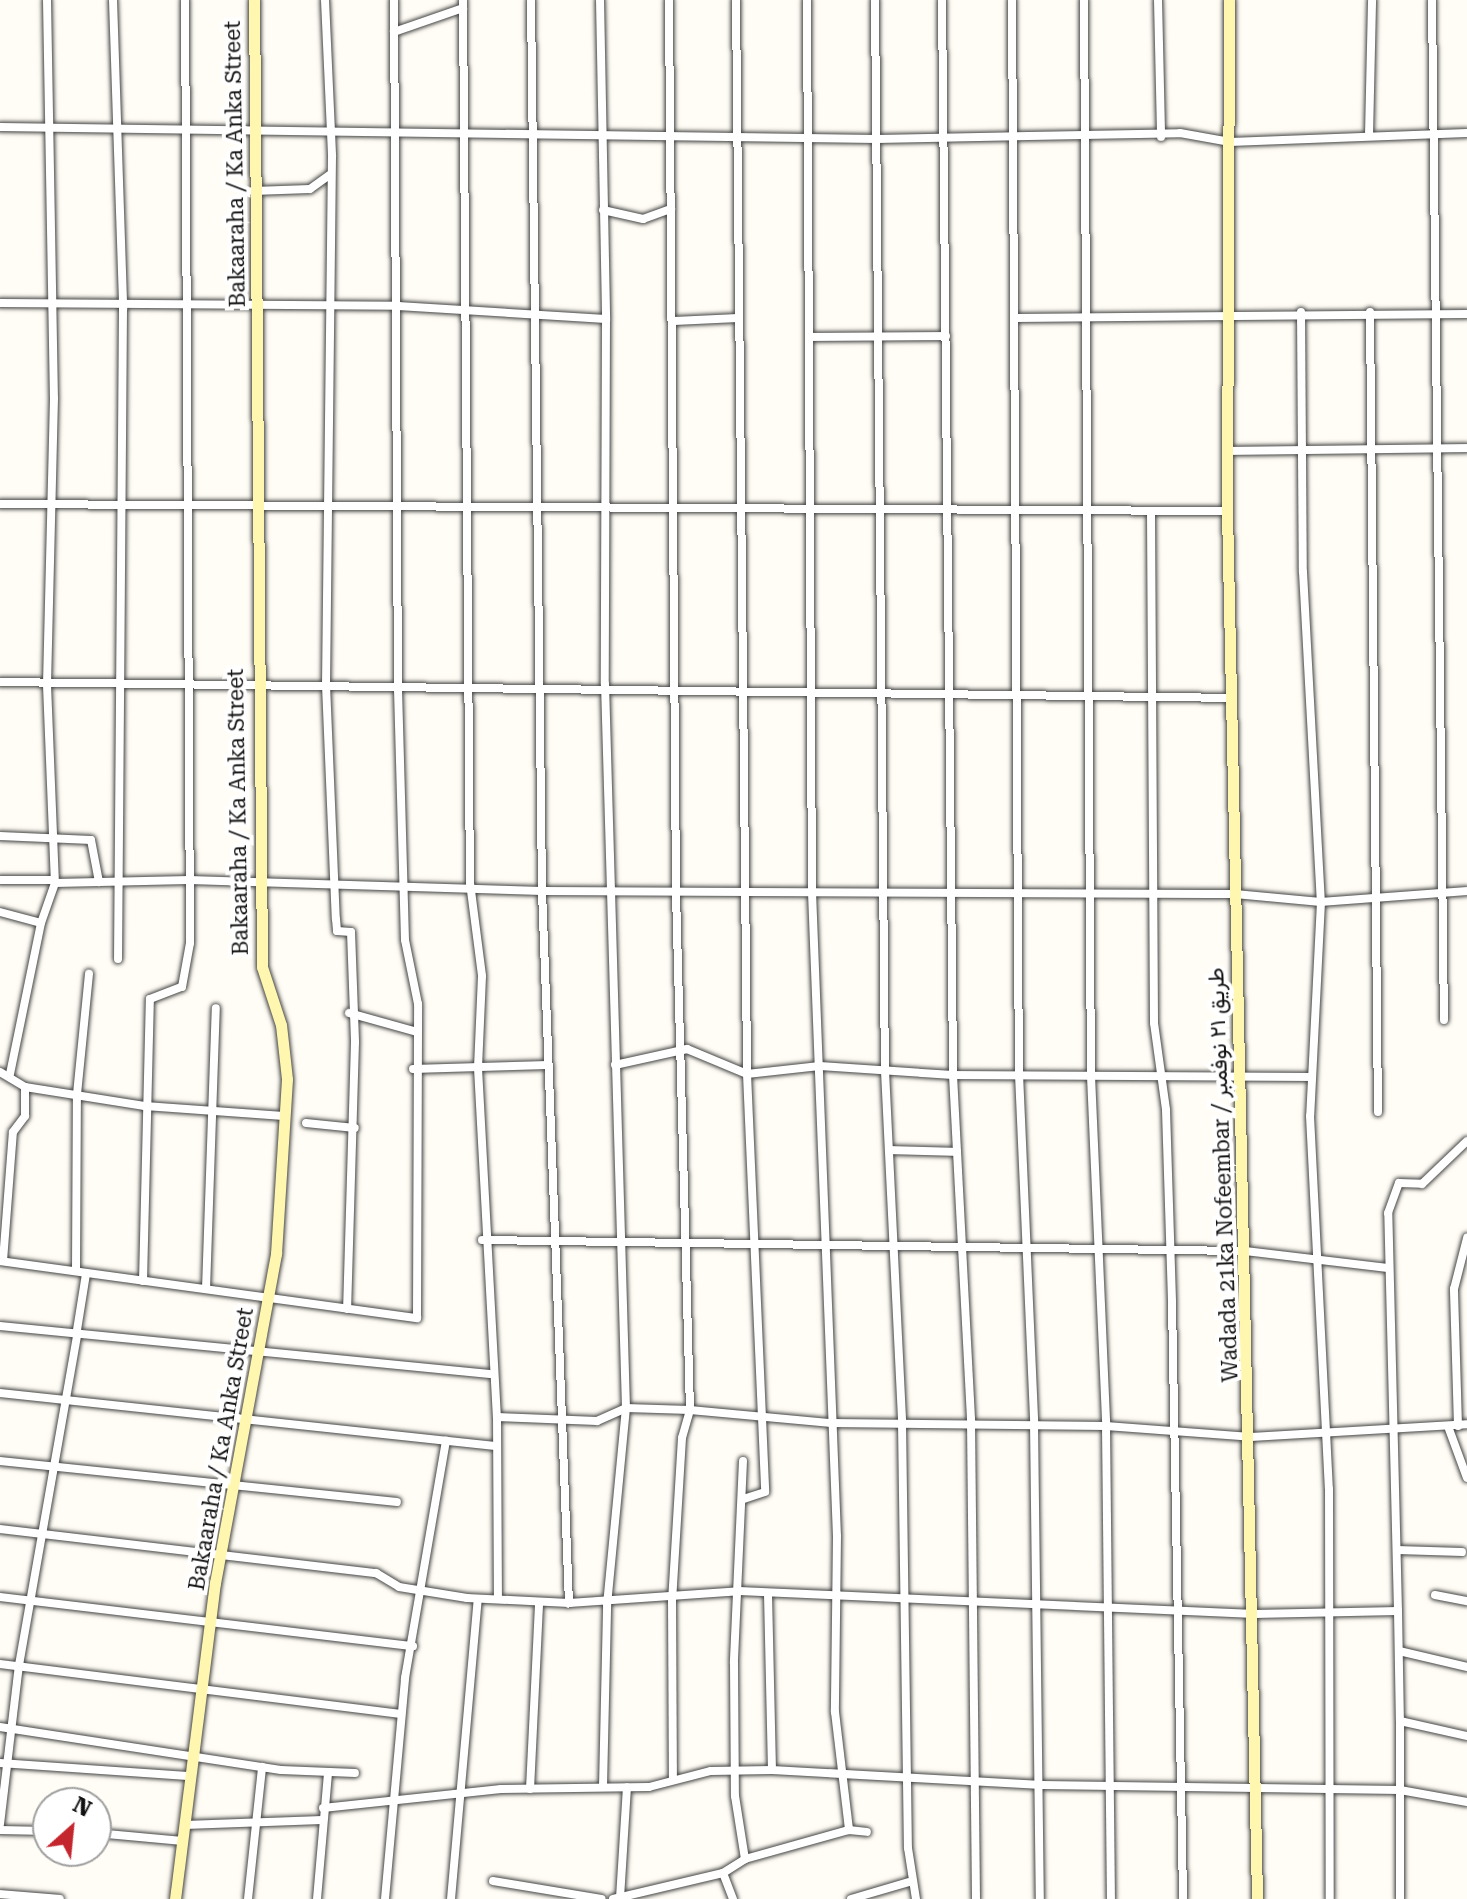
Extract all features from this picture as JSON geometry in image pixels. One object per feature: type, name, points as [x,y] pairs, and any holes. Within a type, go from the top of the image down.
[{"type":"street","points":[[47,0],[50,506],[47,685],[54,881],[5,1073],[25,1087],[145,1106],[284,1116]]},
{"type":"street","points":[[113,0],[123,309],[118,959]]},
{"type":"street","points":[[143,1281],[150,999],[177,991],[186,978],[192,501],[186,307],[185,0]]},
{"type":"street","name":"Bakaaraha / Ka Anka Street","points":[[175,1899],[199,1690],[220,1554],[268,1297],[284,1116],[284,1043],[262,967],[255,684],[258,506],[257,305],[251,132],[254,0]]},
{"type":"street","points":[[325,0],[329,175],[326,685],[337,931],[351,932],[349,1013],[355,1128],[347,1309]]},
{"type":"street","points":[[25,1087],[25,1116],[13,1132],[1,1261],[417,1318],[413,1069],[417,1032],[404,882],[398,690],[394,0]]},
{"type":"street","points":[[531,0],[542,891],[558,1421],[569,1603]]},
{"type":"street","points":[[600,0],[606,319],[605,684],[626,1408],[607,1605],[603,1787]]},
{"type":"street","points":[[669,0],[674,321],[676,893],[684,1051],[690,1410],[682,1438],[672,1600],[673,1779]]},
{"type":"street","points":[[736,0],[747,1074],[759,1242],[765,1492],[743,1499]]},
{"type":"street","points":[[807,0],[812,892],[831,1423],[839,1777],[849,1830]]},
{"type":"street","points":[[875,0],[881,512],[879,688],[885,1071],[902,1423],[909,1882],[916,1899]]},
{"type":"street","points":[[942,0],[947,139],[946,512],[953,1075],[971,1421],[975,1605],[972,1780],[976,1899]]},
{"type":"street","points":[[1012,0],[1021,892],[1019,1074],[1029,1252],[1039,1605],[1040,1899]]},
{"type":"street","points":[[1084,0],[1082,136],[1091,1076],[1111,1608],[1111,1899]]},
{"type":"street","points":[[1158,0],[1161,137]]},
{"type":"street","name":"Wadada 21ka Nofeembar / طريق ٢١ نوفمبر","points":[[1229,0],[1227,511],[1238,1079],[1251,1437],[1257,1899]]},
{"type":"street","points":[[1369,135],[1372,0]]},
{"type":"street","points":[[1432,0],[1446,892],[1444,1020]]},
{"type":"street","points":[[394,32],[463,4],[470,883],[482,976],[478,1068],[482,1240],[490,1374],[497,1417],[498,1599]]},
{"type":"street","points":[[0,127],[49,125],[115,133],[327,130],[672,133],[877,139],[1082,136],[1230,142],[1433,130],[1467,133]]},
{"type":"street","points":[[253,191],[310,189],[329,175]]},
{"type":"street","points":[[603,210],[643,219],[671,209]]},
{"type":"street","points":[[0,303],[123,309],[327,304],[606,319]]},
{"type":"street","points":[[1015,318],[1301,312],[1467,314]]},
{"type":"street","points":[[1301,312],[1301,447],[1321,902],[1311,1077],[1327,1436],[1331,1610],[1330,1899]]},
{"type":"street","points":[[1370,312],[1379,900],[1378,1112]]},
{"type":"street","points":[[674,321],[738,318]]},
{"type":"street","points":[[809,337],[878,339],[946,336]]},
{"type":"street","points":[[1228,451],[1301,447],[1467,448]]},
{"type":"street","points":[[0,504],[121,507],[192,501],[467,512],[607,508],[742,512],[1151,514],[1227,511]]},
{"type":"street","points":[[1151,514],[1158,894],[1154,1023],[1161,1079],[1170,1251],[1183,1899]]},
{"type":"street","points":[[0,682],[47,685],[190,680],[398,690],[605,684],[742,694],[810,687],[879,688],[948,697],[1156,694],[1231,698]]},
{"type":"street","points":[[0,836],[91,840],[99,882]]},
{"type":"street","points":[[0,880],[470,883],[542,891],[676,893],[950,891],[1090,895],[1235,894],[1321,902],[1467,891]]},
{"type":"street","points":[[0,912],[41,923]]},
{"type":"street","points":[[0,1824],[5,1727],[58,1469],[77,1333],[81,1273],[77,1094],[89,974]]},
{"type":"street","points":[[206,1289],[216,1008]]},
{"type":"street","points":[[349,1013],[417,1032]]},
{"type":"street","points":[[615,1065],[684,1051],[711,1054],[747,1074],[820,1066],[953,1075],[1161,1079],[1311,1077]]},
{"type":"street","points":[[413,1069],[547,1065]]},
{"type":"street","points":[[306,1123],[355,1128]]},
{"type":"street","points":[[1400,1899],[1397,1550],[1386,1229],[1399,1183],[1422,1184],[1467,1141]]},
{"type":"street","points":[[891,1150],[957,1152]]},
{"type":"street","points":[[482,1240],[621,1238],[825,1242],[1100,1254],[1245,1251],[1388,1268]]},
{"type":"street","points":[[1467,1238],[1454,1289],[1458,1426],[1467,1478]]},
{"type":"street","points":[[0,1326],[490,1374]]},
{"type":"street","points":[[0,1393],[495,1446]]},
{"type":"street","points":[[497,1417],[558,1421],[612,1419],[626,1408],[690,1410],[831,1423],[1034,1423],[1251,1437],[1393,1433],[1458,1426]]},
{"type":"street","points":[[385,1899],[401,1714],[446,1441]]},
{"type":"street","points":[[0,1461],[397,1502]]},
{"type":"street","points":[[743,1461],[735,1775],[745,1859]]},
{"type":"street","points":[[0,1529],[376,1573],[383,1582],[478,1599],[607,1605],[739,1591],[836,1597],[906,1597],[975,1605],[1254,1614],[1398,1611]]},
{"type":"street","points":[[1397,1550],[1462,1552]]},
{"type":"street","points":[[768,1594],[772,1770]]},
{"type":"street","points":[[1435,1595],[1467,1601]]},
{"type":"street","points":[[0,1597],[413,1646]]},
{"type":"street","points":[[451,1899],[478,1599]]},
{"type":"street","points":[[530,1789],[539,1602]]},
{"type":"street","points":[[1399,1651],[1467,1667]]},
{"type":"street","points":[[0,1664],[401,1714]]},
{"type":"street","points":[[1400,1721],[1467,1736]]},
{"type":"street","points":[[5,1727],[191,1758],[328,1774],[355,1773]]},
{"type":"street","points":[[3,1763],[188,1776]]},
{"type":"street","points":[[248,1899],[262,1767]]},
{"type":"street","points":[[323,1808],[392,1806],[462,1792],[627,1787],[673,1779],[772,1770],[908,1781],[972,1780],[1042,1785],[1256,1790],[1400,1790],[1467,1802]]},
{"type":"street","points":[[317,1899],[328,1774]]},
{"type":"street","points":[[627,1787],[618,1898],[723,1873],[745,1859],[849,1830],[867,1832]]},
{"type":"street","points":[[185,1825],[255,1825],[322,1820]]},
{"type":"street","points":[[0,1830],[32,1831]]},
{"type":"street","points":[[112,1834],[183,1841]]},
{"type":"street","points":[[723,1873],[733,1899]]},
{"type":"street","points":[[493,1881],[602,1899]]},
{"type":"street","points":[[851,1899],[909,1882]]},
{"type":"street","points":[[0,1894],[60,1899]]}]
